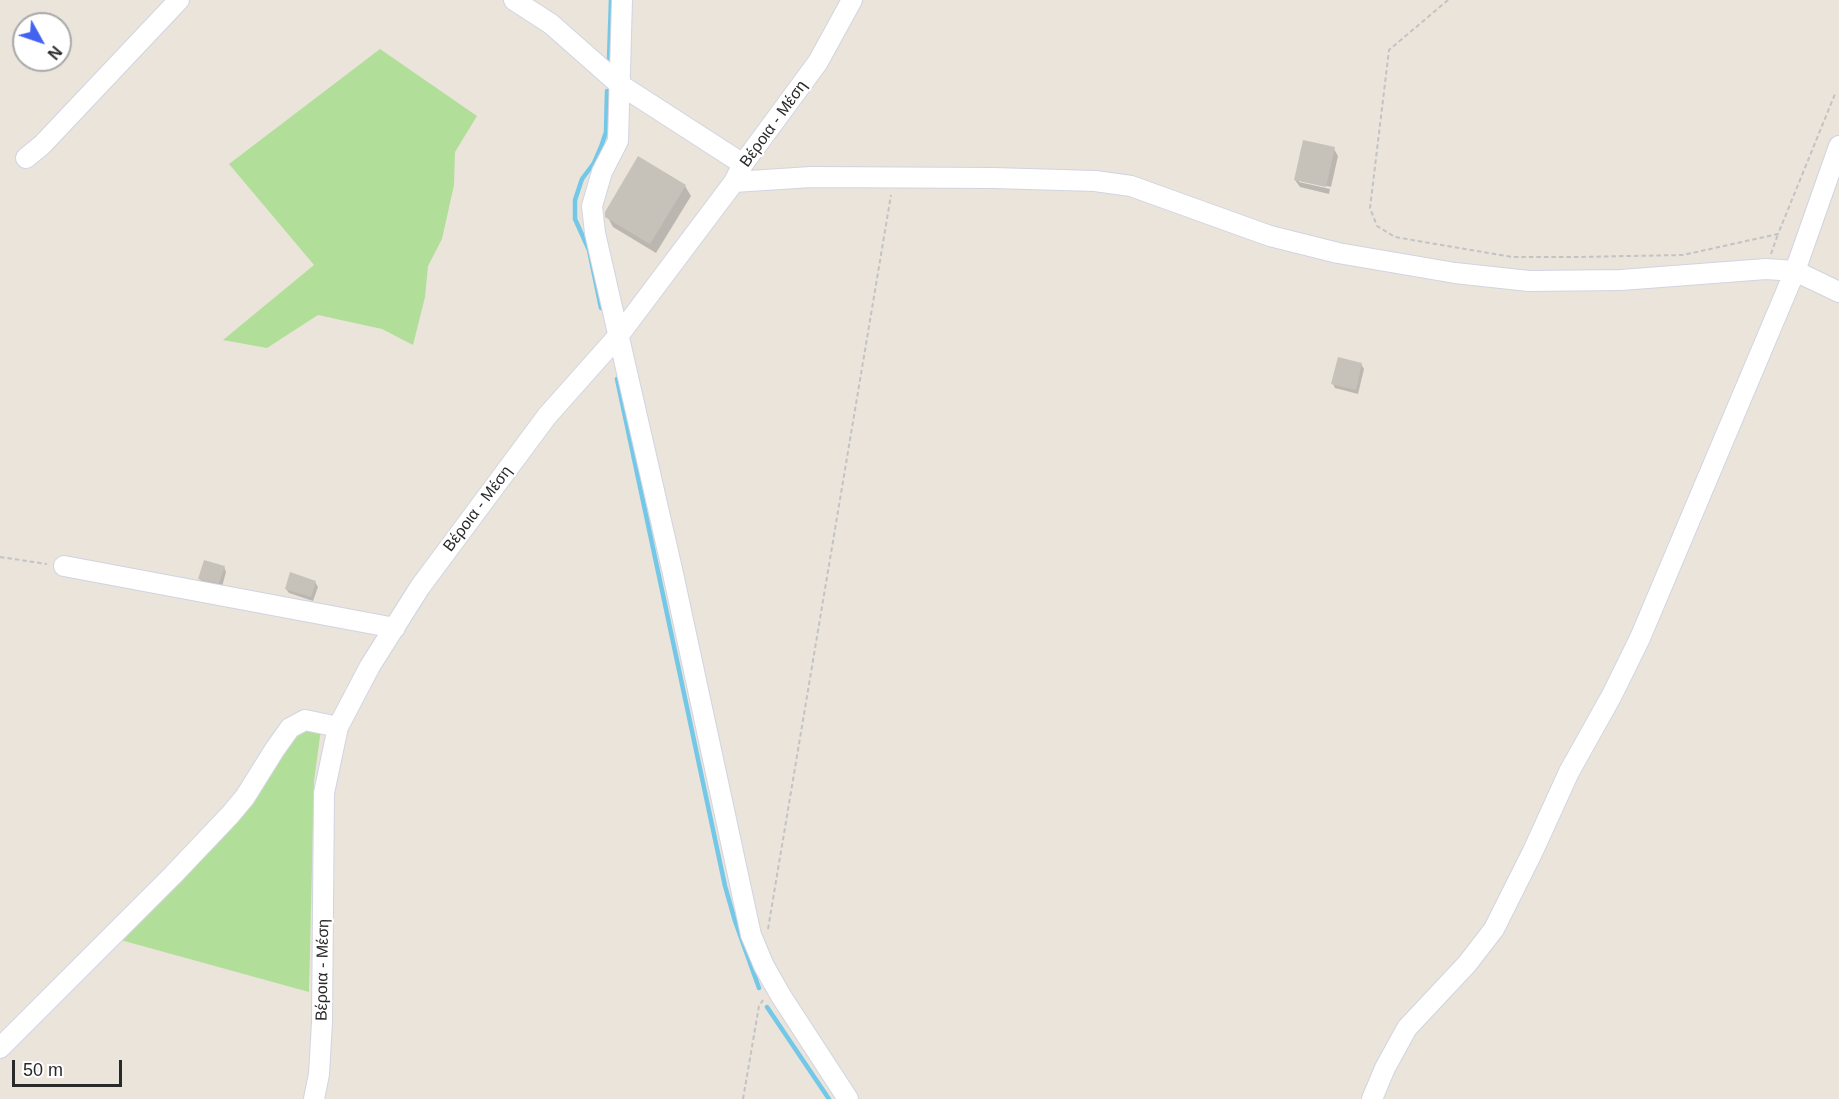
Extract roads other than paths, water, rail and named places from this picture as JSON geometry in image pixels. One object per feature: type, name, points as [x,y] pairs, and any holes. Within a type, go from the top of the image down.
[{"type":"street","points":[[26,158],[42,145],[179,0]]},
{"type":"street","points":[[514,0],[550,24],[619,84],[743,164]]},
{"type":"street","points":[[622,0],[618,141],[602,172],[592,206],[595,232],[672,569],[751,935],[773,982],[848,1099]]},
{"type":"street","name":"Βέροια - Μέση","points":[[314,1099],[319,1074],[322,1022],[324,793],[338,727],[370,666],[420,587],[547,417],[619,335],[734,182],[743,164],[818,62],[852,0]]},
{"type":"street","points":[[1371,1099],[1407,1028],[1467,964],[1494,929],[1569,772],[1612,695],[1640,638],[1795,271],[1839,146]]},
{"type":"street","points":[[734,182],[811,177],[1095,181],[1131,186],[1270,236],[1338,253],[1455,273],[1529,281],[1632,280],[1766,269],[1795,271],[1839,292]]},
{"type":"street","points":[[64,566],[395,628]]},
{"type":"street","points":[[0,1048],[230,815],[245,797],[290,728],[305,720],[338,727]]},
{"type":"waterway","points":[[609,59],[611,0]]},
{"type":"waterway","points":[[601,308],[589,250],[575,219],[575,200],[582,179],[594,163],[606,132],[607,91]]},
{"type":"waterway","points":[[617,379],[725,886],[759,988]]},
{"type":"waterway","points":[[767,1007],[829,1099]]}]
